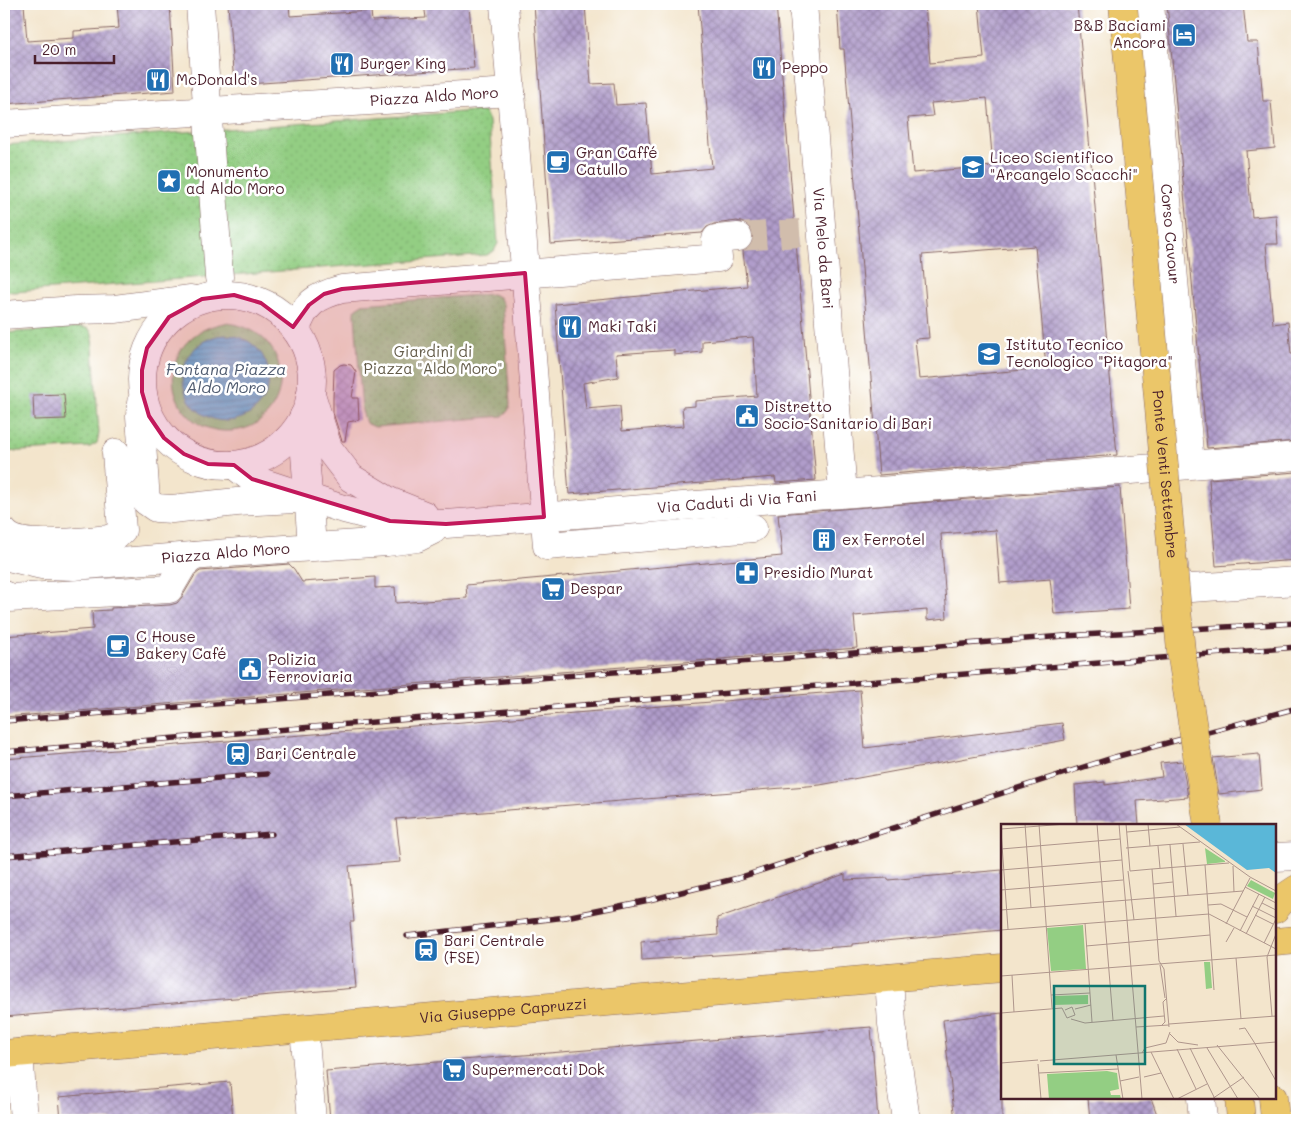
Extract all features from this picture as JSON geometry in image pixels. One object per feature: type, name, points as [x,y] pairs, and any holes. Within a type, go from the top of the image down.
[{"type":"main road","name":"Ponte Venti Settembre","points":[[1124,4],[1181,651],[1208,824]]},
{"type":"main road","points":[[1276,908],[1285,897],[1297,889]]},
{"type":"main road","points":[[1276,942],[1297,940]]},
{"type":"main road","name":"Via Giuseppe Capruzzi","points":[[11,1053],[1001,968]]},
{"type":"main road","points":[[1239,1099],[1241,1120]]},
{"type":"main road","points":[[1273,1099],[1275,1120]]},
{"type":"street","points":[[200,4],[219,286]]},
{"type":"street","points":[[504,4],[511,92]]},
{"type":"street","name":"Via Melo da Bari","points":[[803,4],[843,494]]},
{"type":"street","name":"Corso Cavour","points":[[1150,4],[1178,465],[1176,589],[1297,581]]},
{"type":"street","name":"Piazza Aldo Moro","points":[[4,124],[511,92],[544,517],[446,524],[390,521],[309,498],[252,479],[234,465]]},
{"type":"street","points":[[296,330],[300,317],[309,305],[324,294],[342,289],[718,258],[716,239],[738,237]]},
{"type":"street","points":[[219,286],[202,299],[184,306],[169,318],[156,332],[147,348],[142,370],[141,404],[146,500],[156,508],[172,509],[236,502],[309,498]]},
{"type":"street","points":[[4,315],[106,309],[219,286],[261,302],[280,314],[296,330],[306,350],[311,371],[305,454],[312,546]]},
{"type":"street","points":[[106,309],[130,319],[143,332],[147,348]]},
{"type":"street","points":[[141,404],[164,438],[184,454],[208,464],[234,465],[256,460],[276,450],[292,434],[308,405]]},
{"type":"street","points":[[111,453],[127,443],[141,404]]},
{"type":"street","points":[[308,405],[328,448],[351,478],[389,500],[446,524]]},
{"type":"street","points":[[111,453],[142,450]]},
{"type":"street","points":[[4,532],[8,537],[34,544],[108,539],[116,536],[122,530],[111,453]]},
{"type":"street","name":"Via Caduti di Via Fani","points":[[753,528],[547,546],[544,517],[1297,456]]},
{"type":"street","name":"Piazza Aldo Moro","points":[[4,554],[12,558],[41,565],[56,566],[387,542],[416,538],[446,524]]},
{"type":"street","points":[[4,596],[9,598],[169,589],[183,565],[194,556]]},
{"type":"street","points":[[1276,857],[1297,856]]},
{"type":"street","points":[[889,978],[892,1024],[906,1120]]},
{"type":"street","points":[[304,1028],[312,1120]]},
{"type":"street","points":[[11,1053],[24,1120]]},
{"type":"street","points":[[1201,1099],[1203,1120]]},
{"type":"highlighted area","points":[[525,273],[544,517],[446,524],[390,521],[252,479],[234,465],[208,464],[184,454],[164,438],[149,416],[142,392],[142,370],[147,348],[169,317],[202,299],[234,295],[261,303],[293,327],[309,305],[324,294],[342,289]]},
{"type":"green space","points":[[475,111],[485,112],[489,121],[498,243],[494,251],[487,255],[14,292],[4,291],[4,145]]},
{"type":"green space","name":"Giardini di Piazza \"Aldo Moro\"","points":[[492,294],[499,297],[503,304],[510,405],[508,411],[503,416],[375,427],[366,423],[362,411],[355,310],[362,304]]},
{"type":"green space","name":"Fontana Piazza Aldo Moro","points":[[225,323],[249,329],[267,342],[277,359],[280,378],[277,397],[268,414],[252,426],[230,431],[207,428],[190,417],[179,402],[174,383],[175,364],[184,346],[200,331]]},
{"type":"green space","points":[[82,327],[89,329],[92,334],[99,433],[97,443],[90,447],[4,452],[4,333]]},
{"type":"water","name":"Fontana Piazza Aldo Moro","points":[[226,335],[242,338],[250,342],[262,354],[266,362],[269,378],[266,394],[262,402],[250,414],[242,418],[226,421],[210,418],[202,414],[190,402],[186,394],[183,378],[186,362],[190,354],[202,342],[210,338]]},
{"type":"building","points":[[4,4],[24,4],[27,41],[74,38],[74,31],[119,28],[117,4],[170,4],[175,91],[4,104]]},
{"type":"building","points":[[228,4],[289,4],[290,16],[371,11],[372,21],[426,18],[424,4],[469,4],[474,68],[234,85]]},
{"type":"building","points":[[534,4],[585,4],[591,84],[614,83],[616,105],[646,103],[652,174],[712,168],[698,4],[776,4],[816,480],[776,483],[775,477],[569,494],[555,304],[747,286],[743,251],[752,244],[754,236],[750,228],[744,223],[737,221],[714,224],[707,227],[702,233],[551,244]],"holes":[[[753,337],[757,396],[695,401],[695,406],[682,407],[684,426],[622,431],[620,406],[586,409],[583,383],[618,377],[616,354],[674,350],[674,355],[702,352],[702,341]]]},
{"type":"building","points":[[837,4],[925,4],[930,63],[984,58],[979,4],[1077,4],[1117,455],[879,475],[844,49],[840,49]],"holes":[[[987,98],[993,166],[913,173],[908,118],[933,116],[931,103]],[[1035,246],[1046,368],[919,379],[915,339],[929,338],[922,255]]]},
{"type":"building","points":[[1167,4],[1243,4],[1247,42],[1258,42],[1263,101],[1271,101],[1275,148],[1246,151],[1252,217],[1276,215],[1278,244],[1266,244],[1273,324],[1288,322],[1291,354],[1297,354],[1297,441],[1207,448]]},
{"type":"building","points":[[344,364],[351,365],[356,372],[352,398],[358,398],[359,420],[348,422],[345,441],[342,441],[333,413],[333,399],[334,370]]},
{"type":"building","points":[[64,394],[66,419],[34,420],[33,395]]},
{"type":"building","points":[[1297,472],[1297,560],[1216,566],[1209,479]]},
{"type":"building","points":[[1120,487],[1129,609],[1054,614],[1050,579],[1000,583],[996,530],[941,534],[947,618],[927,620],[927,610],[854,616],[857,648],[4,717],[4,636],[93,629],[92,611],[177,603],[195,575],[200,571],[289,564],[302,582],[375,577],[375,588],[395,587],[396,603],[467,598],[466,585],[782,556],[778,514]]},
{"type":"building","points":[[860,690],[865,748],[1062,723],[1065,740],[820,785],[396,819],[401,862],[349,866],[354,922],[350,922],[356,988],[4,1017],[4,759]]},
{"type":"building","points":[[1259,754],[1262,789],[1219,794],[1213,758]]},
{"type":"building","points":[[1182,761],[1188,797],[1137,801],[1139,824],[1077,824],[1075,785],[1105,782],[1105,785],[1162,777],[1160,763]]},
{"type":"building","points":[[1001,870],[1001,930],[852,944],[852,946],[642,960],[641,942],[718,935],[717,918],[845,874],[845,880],[888,878],[888,880]]},
{"type":"building","points":[[1001,1013],[1002,1120],[955,1120],[943,1020]]},
{"type":"building","points":[[871,1027],[878,1120],[330,1120],[326,1071]]},
{"type":"building","points":[[230,1082],[233,1120],[61,1120],[59,1097]]},
{"type":"building","points":[[1088,1099],[1151,1099],[1159,1120],[1090,1120]]},
{"type":"tunnel","points":[[738,237],[800,233]]},
{"type":"railway","points":[[4,721],[1064,636],[1297,623]]},
{"type":"railway","points":[[4,752],[1297,647]]},
{"type":"railway","points":[[407,936],[566,917],[649,900],[738,878],[1115,757],[1297,708]]},
{"type":"railway","points":[[4,796],[267,774]]},
{"type":"railway","points":[[4,856],[272,834]]},
{"type":"place","name":"B&B Baciami Ancora","points":[[1184,35]]},
{"type":"place","name":"Burger King","points":[[342,64]]},
{"type":"place","name":"Peppo","points":[[764,68]]},
{"type":"place","name":"McDonald's","points":[[158,80]]},
{"type":"place","name":"Gran Caffé Catullo","points":[[558,162]]},
{"type":"place","name":"Liceo Scientifico \"Arcangelo Scacchi\"","points":[[973,167]]},
{"type":"place","name":"Monumento ad Aldo Moro","points":[[169,181]]},
{"type":"place","name":"Maki Taki","points":[[570,327]]},
{"type":"place","name":"Istituto Tecnico Tecnologico \"Pitagora\"","points":[[989,354]]},
{"type":"place","name":"Distretto Socio-Sanitario di Bari","points":[[747,416]]},
{"type":"place","name":"ex Ferrotel","points":[[824,540]]},
{"type":"place","name":"Presidio Murat","points":[[747,573]]},
{"type":"place","name":"Despar","points":[[553,589]]},
{"type":"place","name":"C House Bakery Café","points":[[118,646]]},
{"type":"place","name":"Polizia Ferroviaria","points":[[250,669]]},
{"type":"place","name":"Bari Centrale","points":[[238,754]]},
{"type":"place","name":"Bari Centrale (FSE)","points":[[426,950]]},
{"type":"place","name":"Supermercati Dok","points":[[454,1070]]}]
